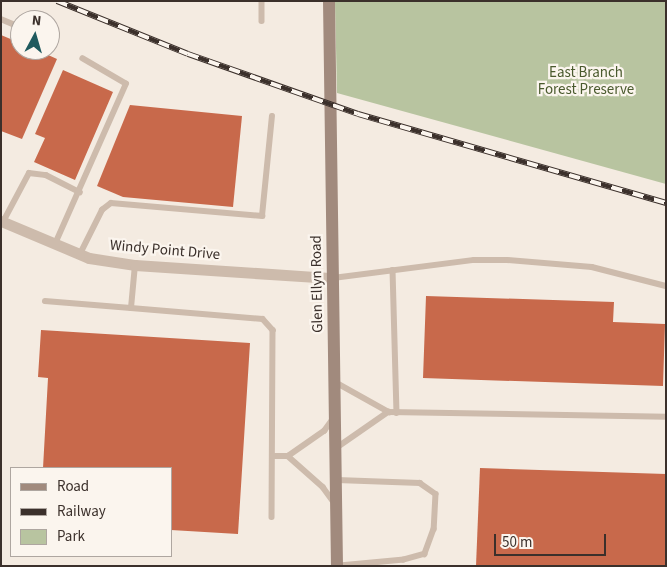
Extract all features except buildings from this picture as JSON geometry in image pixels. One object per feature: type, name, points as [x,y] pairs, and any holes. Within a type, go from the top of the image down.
[{"type":"street","name":"Glen Ellyn Road","points":[[329,1],[336,506],[339,566]]},
{"type":"street","name":"Windy Point Drive","points":[[2,222],[80,254],[135,265],[333,278]]},
{"type":"lane","points":[[262,1],[262,21]]},
{"type":"lane","points":[[55,244],[80,192],[126,84],[83,59]]},
{"type":"lane","points":[[80,254],[102,210],[111,203],[262,216],[272,116]]},
{"type":"lane","points":[[2,222],[29,173],[46,175],[80,192]]},
{"type":"lane","points":[[333,278],[474,260],[548,262],[621,272],[666,286]]},
{"type":"lane","points":[[131,308],[135,265]]},
{"type":"lane","points":[[393,270],[397,413]]},
{"type":"lane","points":[[45,301],[263,319],[273,330],[272,517]]},
{"type":"lane","points":[[334,382],[389,412],[397,413],[666,417]]},
{"type":"lane","points":[[335,449],[389,412]]},
{"type":"lane","points":[[273,456],[288,456],[324,431],[335,417]]},
{"type":"lane","points":[[288,456],[323,486],[336,506]]},
{"type":"lane","points":[[336,480],[420,484],[436,494],[434,529],[425,554],[404,560],[339,566]]},
{"type":"green space","name":"East Branch Forest Preserve","points":[[335,1],[666,1],[666,184],[337,93]]},
{"type":"railway","points":[[57,1],[188,54],[358,114],[666,203]]}]
